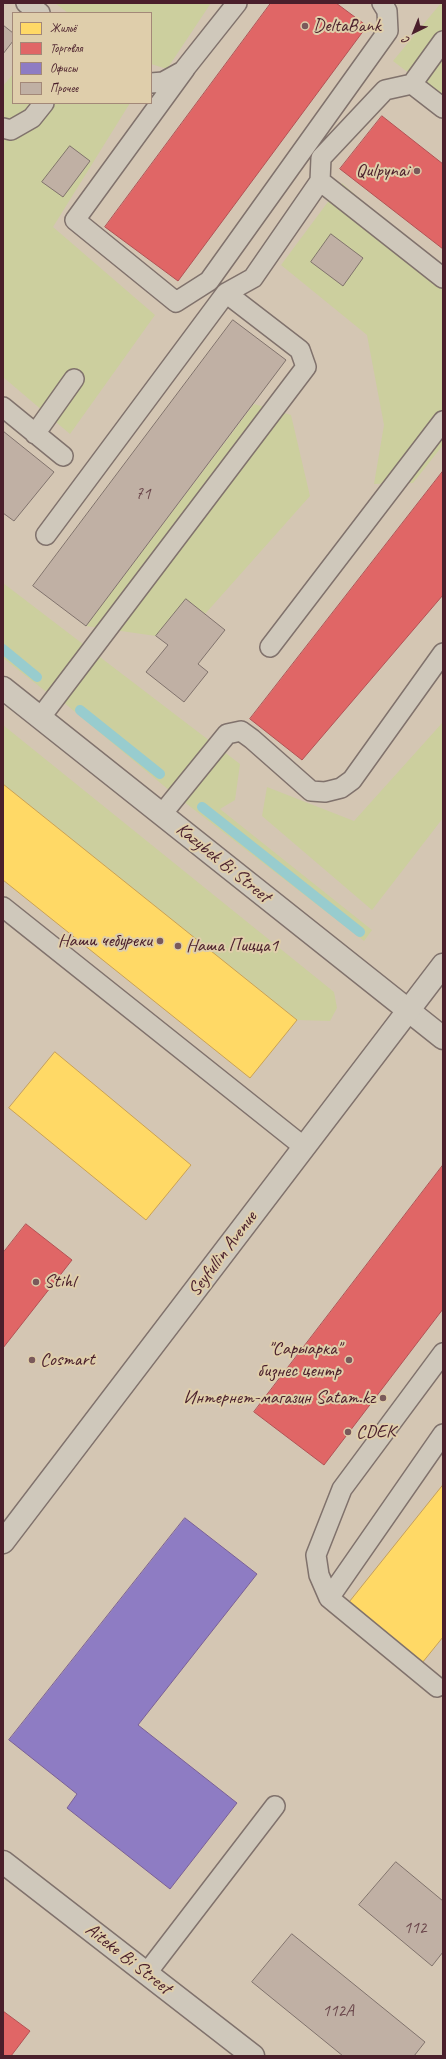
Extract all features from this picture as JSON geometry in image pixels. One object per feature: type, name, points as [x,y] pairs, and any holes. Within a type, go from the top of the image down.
[{"type":"street","name":"Kazybek Bi Street","points":[[3,688],[443,1038]]},
{"type":"street","name":"Seyfullin Avenue","points":[[3,1542],[443,965]]},
{"type":"street","name":"Aiteke Bi Street","points":[[3,1862],[253,2056]]},
{"type":"lane","points":[[26,3],[39,12]]},
{"type":"lane","points":[[237,3],[185,69],[75,220],[176,302],[209,281],[388,31],[387,11],[382,3]]},
{"type":"lane","points":[[46,535],[226,293],[253,278],[320,181],[322,158],[385,90],[412,84],[443,41]]},
{"type":"lane","points":[[152,83],[163,82],[185,69]]},
{"type":"lane","points":[[412,84],[443,108]]},
{"type":"lane","points":[[3,128],[11,130],[32,118],[43,104]]},
{"type":"lane","points":[[320,181],[443,278]]},
{"type":"lane","points":[[40,718],[306,367],[300,350],[226,293]]},
{"type":"lane","points":[[35,434],[74,379]]},
{"type":"lane","points":[[3,407],[63,456]]},
{"type":"lane","points":[[270,647],[443,421]]},
{"type":"lane","points":[[162,814],[227,734],[241,731],[252,738],[311,791],[325,792],[341,788],[352,780],[443,653]]},
{"type":"lane","points":[[3,907],[304,1147]]},
{"type":"lane","points":[[441,1686],[329,1598],[319,1575],[316,1555],[342,1489],[443,1354]]},
{"type":"lane","points":[[329,1598],[443,1434]]},
{"type":"lane","points":[[146,1974],[275,1806]]},
{"type":"green space","points":[[55,3],[211,3],[167,69],[152,64],[152,12],[67,12]]},
{"type":"green space","points":[[441,3],[443,3],[443,99],[393,61]]},
{"type":"green space","points":[[12,75],[12,104],[129,104],[53,227],[155,315],[70,434],[3,377],[3,86]]},
{"type":"green space","points":[[342,183],[443,273],[443,445],[413,483],[374,484],[384,425],[367,335],[281,265]]},
{"type":"green space","points":[[254,404],[291,415],[310,496],[205,614],[186,599],[156,636],[86,626]]},
{"type":"green space","points":[[3,583],[240,764],[235,800],[220,809],[372,930],[364,941],[170,791],[62,701],[49,694],[3,658]]},
{"type":"green space","points":[[443,722],[443,818],[372,910],[262,816],[267,787],[354,821]]},
{"type":"green space","points":[[3,725],[334,992],[337,1008],[330,1021],[297,1020],[3,784]]},
{"type":"building: Жильё","points":[[3,784],[297,1020],[250,1078],[3,880]]},
{"type":"building: Жильё","points":[[55,1052],[191,1165],[146,1220],[9,1108]]},
{"type":"building: Жильё","points":[[443,1485],[443,1637],[422,1663],[348,1604]]},
{"type":"building: Торговля","points":[[271,3],[336,3],[367,26],[178,281],[105,227]]},
{"type":"building: Торговля","points":[[382,116],[443,164],[443,249],[340,169]]},
{"type":"building: Торговля","points":[[443,471],[443,595],[302,760],[250,719]]},
{"type":"building: Торговля","name":"\"Сарыарка\" бизнес центр","points":[[443,1165],[443,1309],[324,1465],[254,1412]]},
{"type":"building: Торговля","points":[[26,1224],[72,1260],[3,1348],[3,1253]]},
{"type":"building: Торговля","points":[[3,2011],[30,2031],[11,2056],[3,2056]]},
{"type":"building: Офисы","points":[[185,1518],[257,1574],[138,1725],[237,1803],[170,1889],[67,1808],[77,1794],[9,1740]]},
{"type":"building: Прочее","points":[[3,25],[12,32],[12,42],[3,54]]},
{"type":"building: Прочее","points":[[70,146],[90,161],[63,197],[42,182]]},
{"type":"building: Прочее","points":[[331,234],[363,258],[343,286],[311,262]]},
{"type":"building: Прочее","points":[[233,320],[286,360],[86,626],[33,586]]},
{"type":"building: Прочее","points":[[3,431],[54,472],[14,521],[3,513]]},
{"type":"building: Прочее","points":[[186,599],[225,630],[198,664],[208,672],[184,702],[146,672],[168,645],[156,636]]},
{"type":"building: Прочее","points":[[396,1862],[443,1901],[443,1952],[432,1966],[359,1905]]},
{"type":"building: Прочее","points":[[292,1934],[425,2042],[414,2056],[343,2056],[252,1982]]},
{"type":"waterway","points":[[3,649],[37,677]]},
{"type":"waterway","points":[[80,710],[160,774]]},
{"type":"waterway","points":[[202,807],[360,932]]},
{"type":"place","name":"DeltaBank","points":[[305,26]]},
{"type":"place","name":"Qulpynai","points":[[417,171]]},
{"type":"place","name":"Наши чебуреки","points":[[160,941]]},
{"type":"place","name":"Наша Пицца1","points":[[178,946]]},
{"type":"place","name":"Stihl","points":[[36,1282]]},
{"type":"place","name":"Cosmart","points":[[32,1360]]},
{"type":"place","name":"\"Сарыарка\" бизнес центр","points":[[349,1360]]},
{"type":"place","name":"Интернет-магазин Satam.kz","points":[[383,1398]]},
{"type":"place","name":"CDEK","points":[[348,1432]]}]
